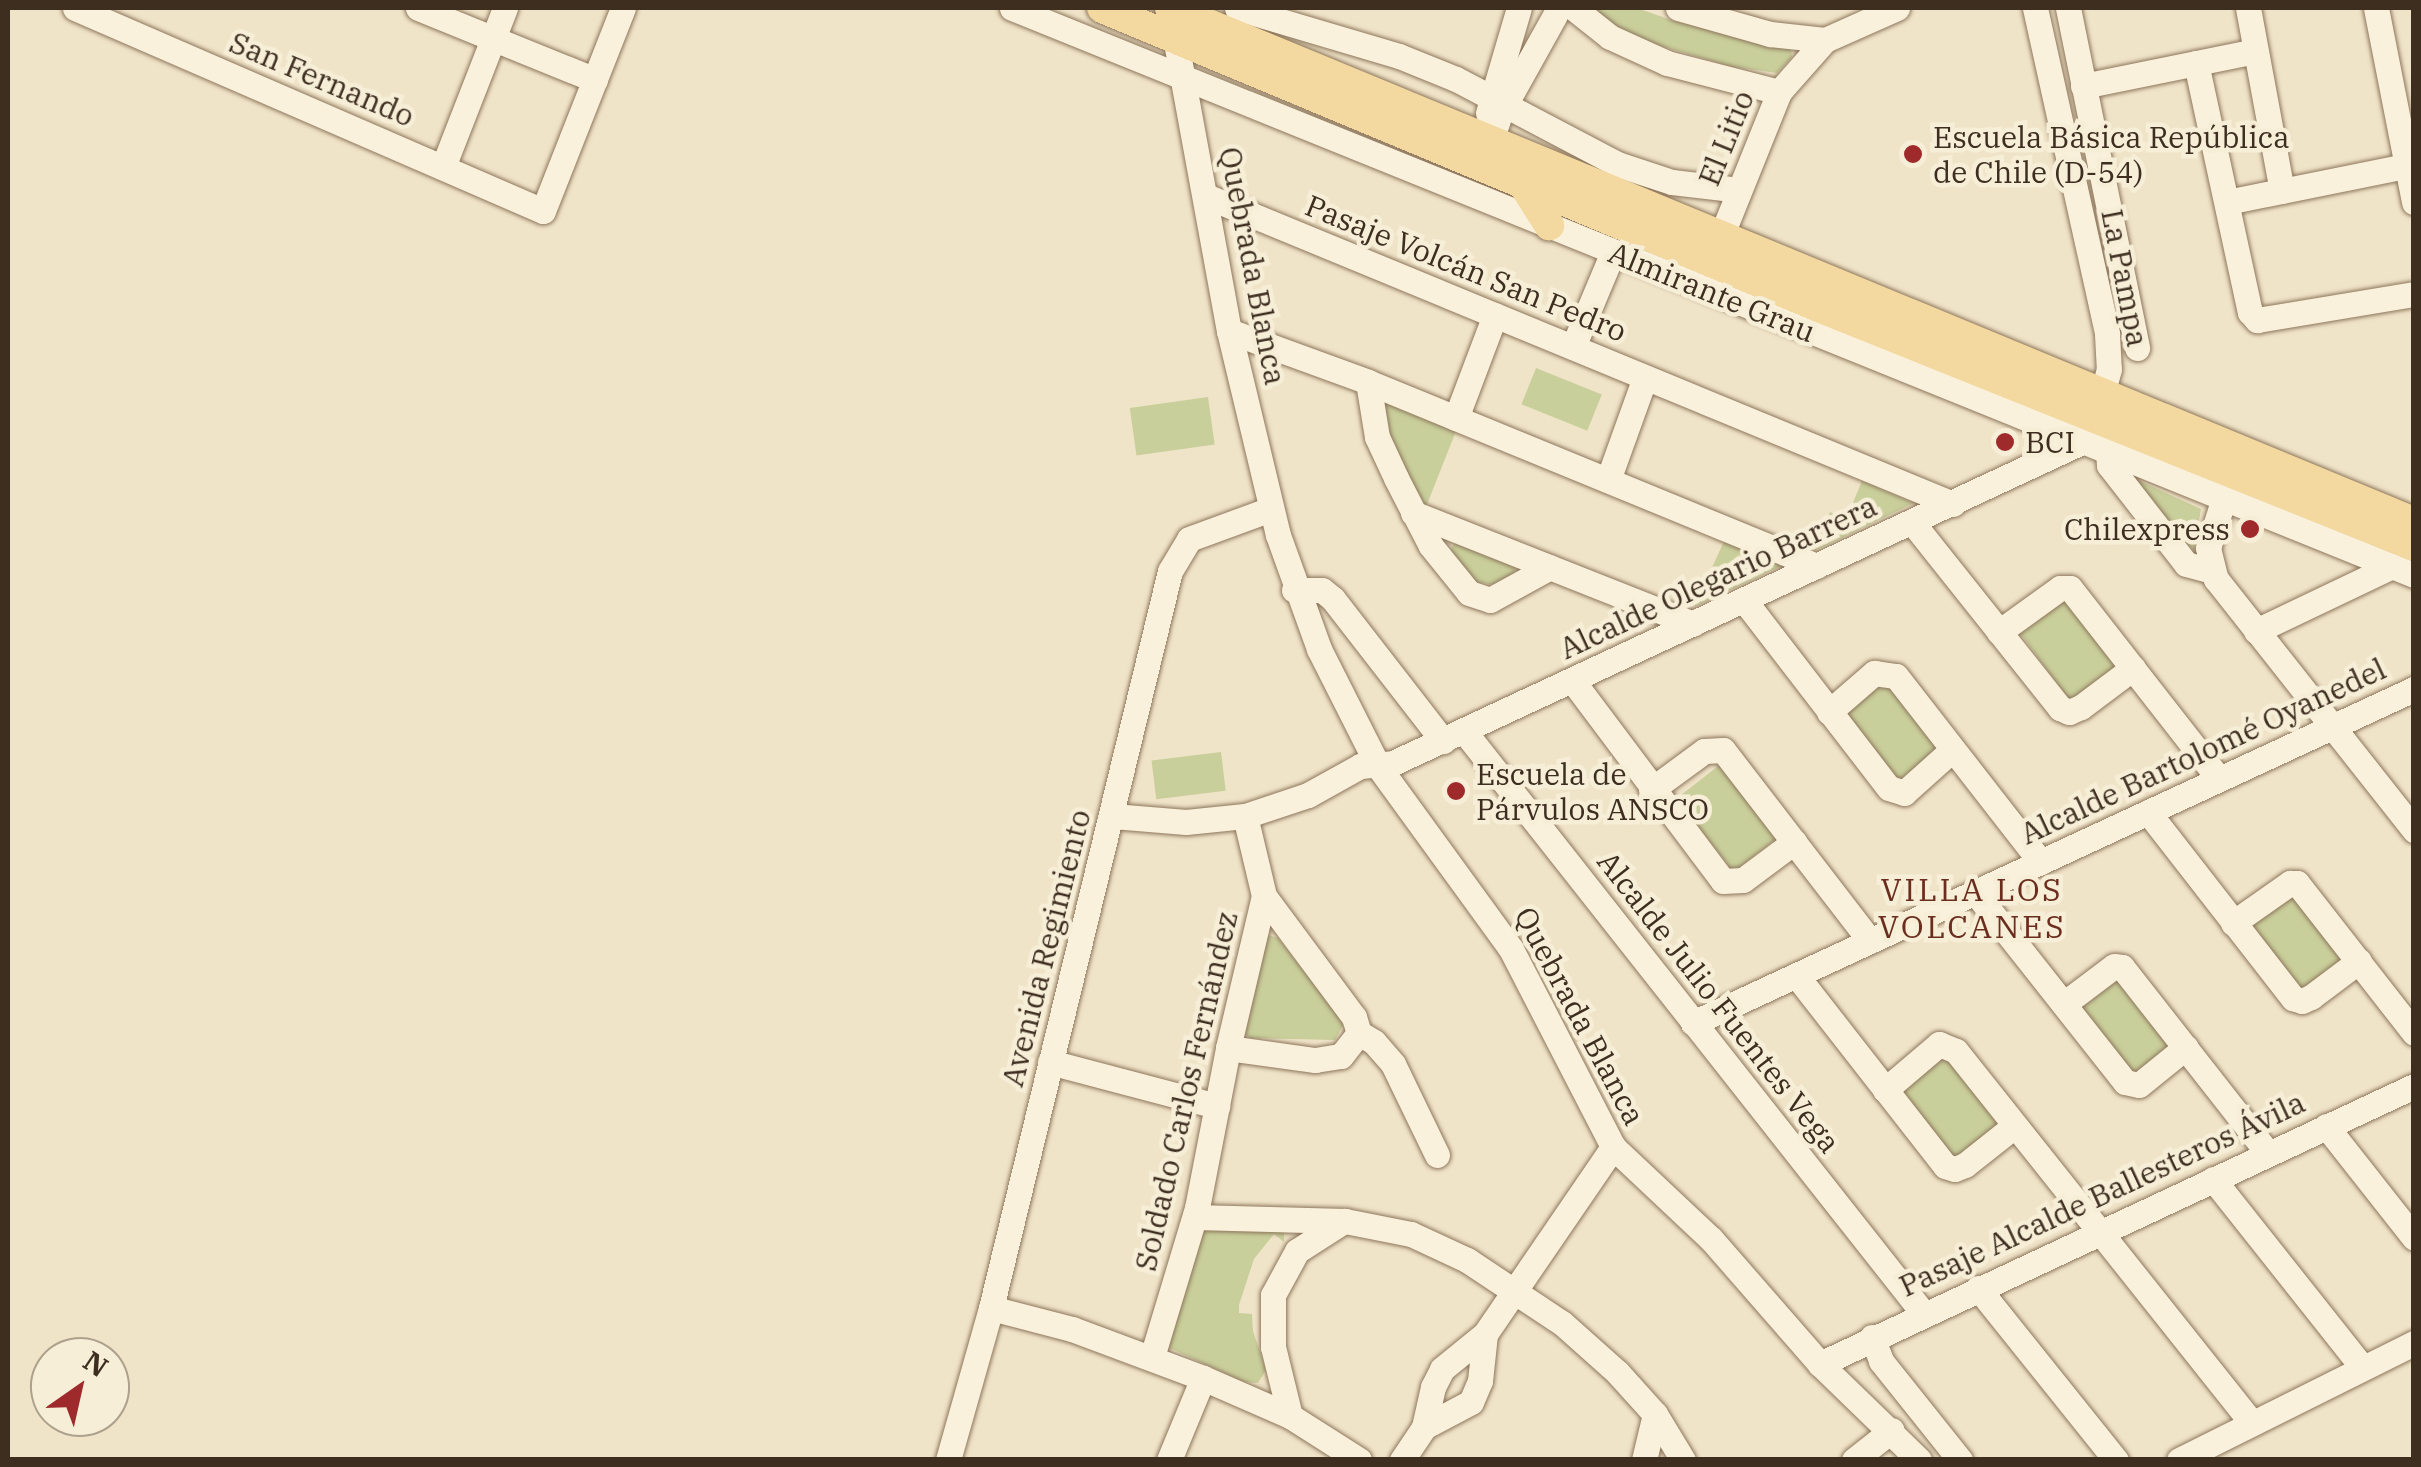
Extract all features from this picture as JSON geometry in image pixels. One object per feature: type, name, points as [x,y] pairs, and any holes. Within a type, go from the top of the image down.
[{"type":"main road","name":"Almirante Grau","points":[[1102,8],[2098,426],[2306,503],[2406,562]]},
{"type":"main road","name":"Almirante Grau","points":[[1169,8],[1483,140],[1722,234],[2098,426],[2414,522]]},
{"type":"main road","points":[[1523,184],[1549,225]]},
{"type":"main road","points":[[1774,318],[1816,306]]},
{"type":"main road","points":[[2259,512],[2306,503]]},
{"type":"street","name":"San Fernando","points":[[74,8],[543,211],[595,80]]},
{"type":"street","points":[[418,8],[595,80],[623,8]]},
{"type":"street","points":[[443,167],[506,8]]},
{"type":"street","name":"Almirante Grau","points":[[1012,8],[1774,318],[2098,426],[2224,498],[2406,562]]},
{"type":"street","name":"Quebrada Blanca","points":[[1169,8],[1186,80],[1228,331],[1271,509],[1294,590],[1378,766],[1510,949],[1613,1148],[1722,1250],[1820,1364],[1919,1460]]},
{"type":"street","points":[[1237,8],[1399,56],[1499,101],[1617,164],[1672,182],[1740,190]]},
{"type":"street","points":[[1483,140],[1499,101],[1519,8]]},
{"type":"street","points":[[1529,8],[1570,11],[1610,37],[1667,62],[1779,92]]},
{"type":"street","points":[[1678,8],[1770,34],[1825,40]]},
{"type":"street","name":"El Litio","points":[[1722,234],[1779,92],[1825,40],[1897,8]]},
{"type":"street","name":"La Pampa","points":[[2036,8],[2110,359],[2098,426]]},
{"type":"street","name":"La Pampa","points":[[2068,8],[2137,348]]},
{"type":"street","points":[[2248,8],[2282,191]]},
{"type":"street","points":[[2376,8],[2414,202]]},
{"type":"street","points":[[1499,101],[1570,11]]},
{"type":"street","points":[[2083,86],[2255,51]]},
{"type":"street","points":[[2196,63],[2250,312],[2257,320],[2414,294]]},
{"type":"street","points":[[2227,202],[2406,166]]},
{"type":"street","name":"Pasaje Volcán San Pedro","points":[[1206,196],[1953,504]]},
{"type":"street","points":[[1573,347],[1613,252]]},
{"type":"street","points":[[1456,418],[1495,315]]},
{"type":"street","points":[[1228,331],[1368,382],[1817,566]]},
{"type":"street","name":"Pasaje Volcán San Pedro","points":[[1608,480],[1645,377]]},
{"type":"street","points":[[1368,382],[1378,437],[1430,546],[1468,594],[1490,600],[1550,566]]},
{"type":"street","points":[[2098,426],[2109,465],[2186,564],[2212,571]]},
{"type":"street","name":"Alcalde Olegario Barrera","points":[[1113,816],[1186,822],[1245,816],[1308,795],[1360,766],[1378,766],[1454,736],[1953,504],[2098,426]]},
{"type":"street","points":[[2224,498],[2209,538],[2212,571],[2414,830]]},
{"type":"street","name":"Avenida Regimiento","points":[[948,1460],[991,1308],[1176,554],[1189,539],[1271,509]]},
{"type":"street","points":[[1414,513],[1693,624]]},
{"type":"street","points":[[1912,522],[2060,708],[2069,712],[2081,708],[2134,668]]},
{"type":"street","points":[[2256,630],[2406,562]]},
{"type":"street","points":[[2000,632],[2060,588],[2070,588],[2219,779]]},
{"type":"street","name":"Alcalde Julio Fuentes Vega","points":[[1294,590],[1322,590],[1333,599],[1454,736],[1693,1023],[1922,1314]]},
{"type":"street","points":[[1744,600],[1889,788],[1904,794],[1952,750]]},
{"type":"street","points":[[1829,712],[1874,673],[1896,676],[2041,862]]},
{"type":"street","points":[[1572,680],[1723,881],[1743,880],[1794,842]]},
{"type":"street","name":"Alcalde Bartolomé Oyanedel","points":[[1693,1023],[2414,688]]},
{"type":"street","points":[[1651,790],[1704,751],[1724,750],[1870,941]]},
{"type":"street","points":[[2148,812],[2293,998],[2302,1002],[2311,997],[2358,961]]},
{"type":"street","points":[[1245,816],[1264,896],[1354,1018],[1359,1033],[1374,1042],[1393,1064],[1437,1155]]},
{"type":"street","points":[[2233,923],[2290,883],[2298,884],[2414,1033]]},
{"type":"street","points":[[1975,892],[2132,1086],[2186,1048]]},
{"type":"street","name":"Soldado Carlos Fernández","points":[[1152,1357],[1195,1217],[1228,1048],[1264,896]]},
{"type":"street","points":[[2064,1003],[2114,966],[2122,968],[2268,1154]]},
{"type":"street","points":[[1796,975],[1945,1166],[1955,1169],[2013,1126]]},
{"type":"street","points":[[1228,1048],[1315,1060],[1341,1056],[1359,1033]]},
{"type":"street","points":[[1886,1090],[1939,1044],[1948,1046],[2250,1420]]},
{"type":"street","points":[[1050,1062],[1217,1106]]},
{"type":"street","name":"Pasaje Alcalde Ballesteros Ávila","points":[[1820,1364],[2414,1086]]},
{"type":"street","points":[[2326,1126],[2414,1238]]},
{"type":"street","points":[[1402,1460],[1424,1427],[1432,1387],[1442,1369],[1485,1334],[1613,1148]]},
{"type":"street","points":[[2212,1179],[2362,1367]]},
{"type":"street","points":[[1195,1217],[1345,1221],[1411,1234],[1514,1289],[1617,1372],[1655,1414],[1683,1460]]},
{"type":"street","points":[[1290,1416],[1273,1347],[1273,1295],[1297,1251],[1345,1221]]},
{"type":"street","points":[[1978,1288],[2116,1460]]},
{"type":"street","points":[[991,1308],[1072,1329],[1203,1378],[1290,1416],[1359,1460]]},
{"type":"street","points":[[1424,1427],[1471,1402],[1480,1381],[1485,1334]]},
{"type":"street","points":[[1872,1337],[1881,1361],[1960,1460]]},
{"type":"street","points":[[2179,1460],[2250,1420],[2414,1342]]},
{"type":"street","points":[[1168,1460],[1203,1378]]},
{"type":"street","points":[[1644,1460],[1655,1414]]},
{"type":"street","points":[[1854,1460],[1892,1430]]},
{"type":"green space","points":[[1591,8],[1637,8],[1674,21],[1791,49],[1792,57],[1777,73],[1733,67],[1640,40],[1607,24]]},
{"type":"green space","points":[[1536,368],[1602,395],[1587,431],[1521,404]]},
{"type":"green space","points":[[1379,394],[1458,426],[1426,507],[1420,505],[1391,452]]},
{"type":"green space","points":[[1208,397],[1215,445],[1136,456],[1130,408]]},
{"type":"green space","points":[[2131,477],[2201,509],[2194,550],[2175,535]]},
{"type":"green space","points":[[1862,481],[1914,503],[1814,551],[1830,512],[1846,519]]},
{"type":"green space","points":[[1725,539],[1783,565],[1694,607]]},
{"type":"green space","points":[[1457,540],[1515,560],[1514,575],[1495,585],[1470,581],[1448,553]]},
{"type":"green space","points":[[2069,598],[2120,668],[2071,703],[2020,633]]},
{"type":"green space","points":[[1887,678],[1942,746],[1897,782],[1842,715]]},
{"type":"green space","points":[[1221,752],[1226,791],[1156,799],[1152,761]]},
{"type":"green space","points":[[1722,763],[1779,836],[1734,872],[1676,799]]},
{"type":"green space","points":[[2297,888],[2351,957],[2302,994],[2249,926]]},
{"type":"green space","points":[[1265,934],[1278,938],[1344,1023],[1335,1040],[1250,1038],[1244,1033]]},
{"type":"green space","points":[[2120,978],[2173,1046],[2132,1078],[2079,1010]]},
{"type":"green space","points":[[1946,1050],[2006,1124],[1957,1163],[1897,1090]]},
{"type":"green space","points":[[1197,1228],[1282,1228],[1284,1233],[1284,1242],[1274,1234],[1254,1259],[1239,1305],[1239,1313],[1252,1314],[1253,1331],[1266,1370],[1258,1383],[1244,1382],[1163,1345]]},
{"type":"place","name":"Escuela Básica República de Chile (D-54)","points":[[1913,154]]},
{"type":"place","name":"BCI","points":[[2005,442]]},
{"type":"place","name":"Chilexpress","points":[[2250,529]]},
{"type":"place","name":"Escuela de Párvulos ANSCO","points":[[1456,791]]},
{"type":"district","name":"VILLA LOS VOLCANES","points":[[1972,908]]}]
